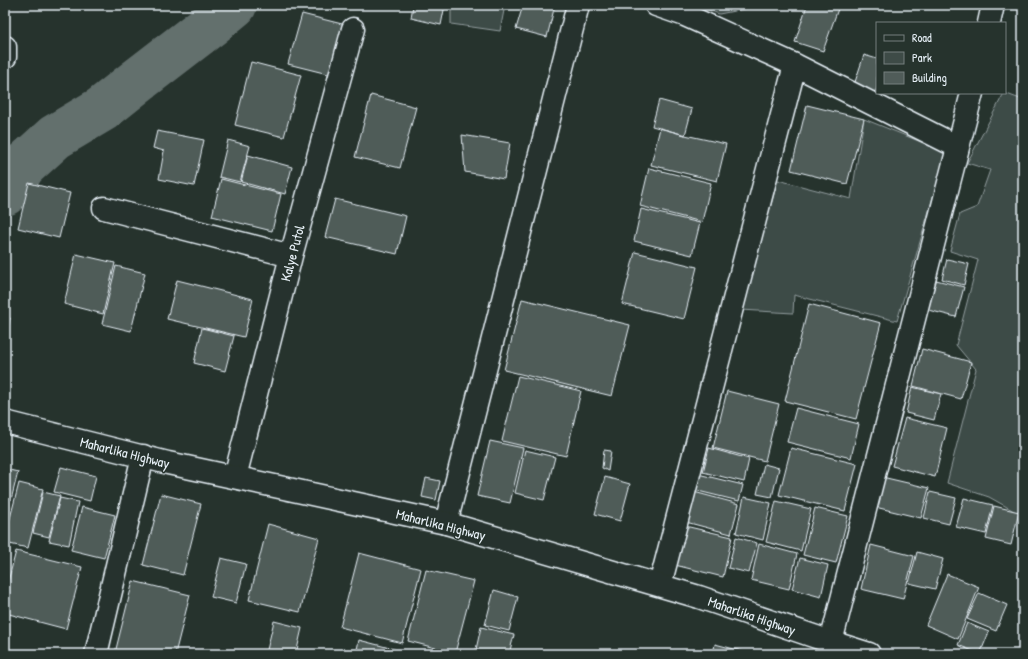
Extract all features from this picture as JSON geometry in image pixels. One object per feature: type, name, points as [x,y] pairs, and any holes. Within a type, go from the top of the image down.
[{"type":"main road","points":[[446,523],[578,5]]},
{"type":"main road","points":[[656,5],[685,15],[795,65],[958,147]]},
{"type":"main road","points":[[989,22],[993,5]]},
{"type":"main road","name":"Kalye Putol","points":[[235,477],[291,256],[353,29]]},
{"type":"main road","points":[[5,47],[5,57]]},
{"type":"main road","points":[[660,585],[795,65]]},
{"type":"main road","points":[[831,642],[972,94]]},
{"type":"main road","points":[[104,208],[291,256]]},
{"type":"main road","name":"Maharlika Highway","points":[[5,422],[168,463],[446,523],[699,596],[863,653]]},
{"type":"main road","points":[[96,654],[144,456]]},
{"type":"green space","points":[[451,5],[505,5],[500,31],[451,24]]},
{"type":"green space","points":[[696,5],[765,5],[719,14]]},
{"type":"green space","points":[[1003,94],[1023,100],[1023,516],[989,497],[947,483],[976,369],[956,345],[978,260],[950,251],[960,214],[977,207],[990,170],[967,163]]},
{"type":"green space","points":[[864,119],[946,152],[897,321],[794,295],[793,313],[741,310],[778,180],[851,199]]},
{"type":"building","points":[[413,5],[445,5],[441,25],[411,18]]},
{"type":"building","points":[[523,5],[555,5],[547,37],[516,29]]},
{"type":"building","points":[[807,5],[839,6],[823,51],[795,42]]},
{"type":"building","points":[[302,14],[346,25],[332,75],[288,64]]},
{"type":"building","points":[[864,55],[876,59],[876,90],[874,96],[853,88]]},
{"type":"building","points":[[251,62],[301,75],[284,137],[235,125]]},
{"type":"building","points":[[371,95],[416,107],[400,168],[355,157]]},
{"type":"building","points":[[659,100],[692,109],[685,135],[652,126]]},
{"type":"building","points":[[807,105],[864,119],[847,184],[791,170]]},
{"type":"building","points":[[660,128],[726,144],[717,181],[651,165]]},
{"type":"building","points":[[157,131],[204,140],[194,186],[159,179],[164,151],[153,148]]},
{"type":"building","points":[[462,135],[510,143],[504,179],[465,172]]},
{"type":"building","points":[[228,140],[250,146],[240,182],[219,177]]},
{"type":"building","points":[[248,155],[292,167],[285,194],[241,182]]},
{"type":"building","points":[[649,168],[711,183],[702,222],[640,206]]},
{"type":"building","points":[[221,179],[281,194],[272,231],[212,216]]},
{"type":"building","points":[[29,183],[70,193],[59,238],[18,228]]},
{"type":"building","points":[[335,199],[406,216],[397,254],[325,237]]},
{"type":"building","points":[[641,209],[700,223],[692,255],[634,241]]},
{"type":"building","points":[[635,252],[697,267],[684,319],[622,304]]},
{"type":"building","points":[[76,254],[115,263],[103,314],[64,304]]},
{"type":"building","points":[[947,259],[969,264],[964,285],[942,279]]},
{"type":"building","points":[[116,266],[145,273],[131,331],[102,324]]},
{"type":"building","points":[[177,280],[253,299],[244,337],[167,319]]},
{"type":"building","points":[[936,280],[964,287],[956,317],[928,310]]},
{"type":"building","points":[[522,299],[630,325],[612,396],[504,370]]},
{"type":"building","points":[[809,304],[881,323],[856,419],[785,401]]},
{"type":"building","points":[[5,317],[10,318],[5,343]]},
{"type":"building","points":[[202,328],[234,336],[225,371],[194,363]]},
{"type":"building","points":[[922,349],[971,362],[961,399],[913,386]]},
{"type":"building","points":[[518,376],[581,391],[566,456],[502,441]]},
{"type":"building","points":[[912,387],[941,394],[934,420],[906,413]]},
{"type":"building","points":[[727,391],[779,404],[765,461],[713,448]]},
{"type":"building","points":[[796,408],[859,424],[851,458],[787,442]]},
{"type":"building","points":[[905,418],[947,428],[935,477],[892,466]]},
{"type":"building","points":[[490,441],[523,448],[510,503],[477,496]]},
{"type":"building","points":[[709,448],[749,459],[744,482],[703,472]]},
{"type":"building","points":[[791,448],[857,464],[845,511],[779,495]]},
{"type":"building","points":[[525,450],[555,457],[544,500],[515,493]]},
{"type":"building","points":[[604,450],[611,451],[608,471],[602,468]]},
{"type":"building","points":[[764,464],[779,468],[772,497],[757,494]]},
{"type":"building","points":[[61,467],[96,476],[90,501],[54,492]]},
{"type":"building","points":[[5,469],[18,472],[11,500],[5,499]]},
{"type":"building","points":[[698,474],[743,485],[739,501],[694,490]]},
{"type":"building","points":[[605,477],[630,484],[620,521],[595,514]]},
{"type":"building","points":[[882,477],[929,488],[921,518],[875,507]]},
{"type":"building","points":[[426,478],[440,481],[436,500],[422,497]]},
{"type":"building","points":[[19,483],[43,489],[28,548],[5,543]]},
{"type":"building","points":[[690,491],[739,504],[731,534],[682,521]]},
{"type":"building","points":[[43,492],[60,496],[49,537],[33,533]]},
{"type":"building","points":[[930,492],[956,498],[949,524],[924,518]]},
{"type":"building","points":[[161,494],[201,504],[183,575],[143,565]]},
{"type":"building","points":[[744,497],[771,503],[763,540],[736,533]]},
{"type":"building","points":[[60,498],[78,502],[69,545],[49,541]]},
{"type":"building","points":[[964,498],[993,505],[986,534],[956,527]]},
{"type":"building","points":[[776,501],[811,509],[801,551],[766,542]]},
{"type":"building","points":[[994,506],[1019,512],[1011,545],[986,539]]},
{"type":"building","points":[[82,507],[115,515],[104,558],[71,550]]},
{"type":"building","points":[[815,508],[848,516],[836,563],[803,555]]},
{"type":"building","points":[[5,514],[9,515],[5,532]]},
{"type":"building","points":[[268,524],[319,538],[300,612],[249,600]]},
{"type":"building","points":[[685,526],[732,537],[723,577],[675,565]]},
{"type":"building","points":[[736,537],[757,543],[749,573],[728,568]]},
{"type":"building","points":[[759,544],[797,554],[789,589],[751,580]]},
{"type":"building","points":[[871,545],[914,556],[903,599],[861,589]]},
{"type":"building","points":[[16,551],[82,567],[66,629],[5,613],[5,593]]},
{"type":"building","points":[[917,552],[943,559],[935,589],[909,583]]},
{"type":"building","points":[[359,553],[421,569],[402,643],[340,627]]},
{"type":"building","points":[[221,558],[246,564],[236,603],[211,597]]},
{"type":"building","points":[[800,558],[828,565],[821,597],[792,589]]},
{"type":"building","points":[[426,570],[474,581],[455,653],[408,641]]},
{"type":"building","points":[[947,574],[979,587],[958,639],[926,625]]},
{"type":"building","points":[[133,581],[190,595],[175,654],[115,653]]},
{"type":"building","points":[[494,590],[518,597],[509,631],[485,625]]},
{"type":"building","points":[[979,593],[1007,605],[996,631],[967,619]]},
{"type":"building","points":[[274,621],[302,628],[296,654],[266,654]]},
{"type":"building","points":[[967,623],[989,632],[980,654],[958,645]]},
{"type":"building","points":[[481,627],[514,635],[509,654],[475,654]]},
{"type":"building","points":[[359,640],[413,654],[356,654]]},
{"type":"building","points":[[715,644],[753,654],[713,654]]},
{"type":"waterway","points":[[5,193],[23,166],[55,137],[102,109],[234,5]]}]
